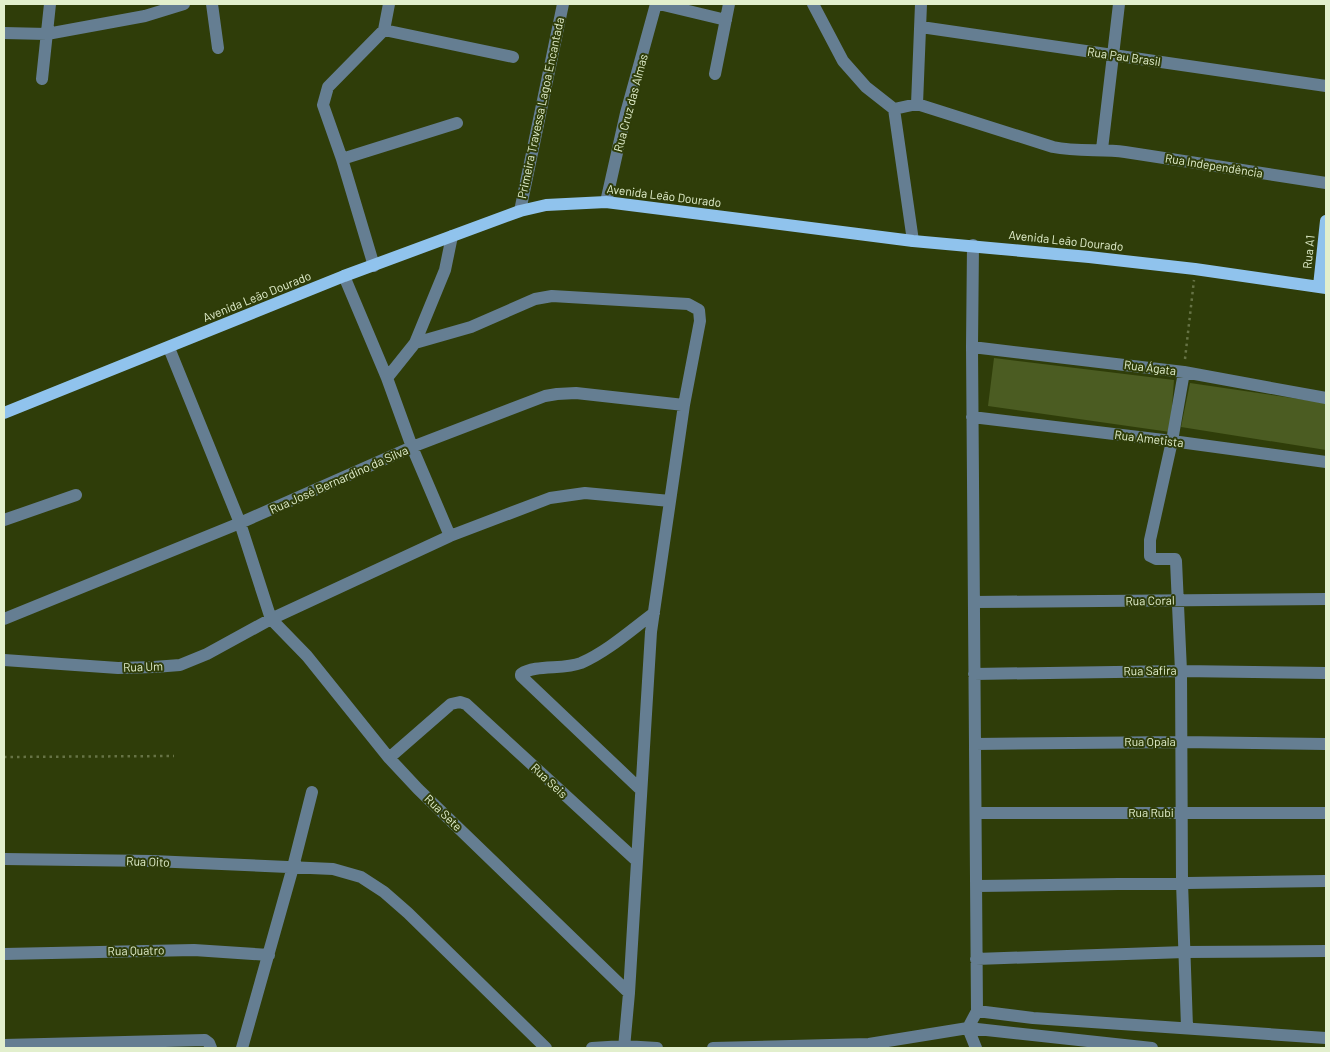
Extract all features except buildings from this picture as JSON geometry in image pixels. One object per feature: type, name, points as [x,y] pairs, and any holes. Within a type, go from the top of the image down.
[{"type":"main road","name":"Avenida Leão Dourado","points":[[4,414],[344,276],[520,211],[546,205],[606,202],[913,241],[973,245],[1195,269],[1323,287]]},
{"type":"main road","name":"Rua A1","points":[[1323,287],[1326,221]]},
{"type":"street","points":[[42,79],[50,4]]},
{"type":"street","points":[[4,33],[47,34],[145,16],[184,4]]},
{"type":"street","points":[[212,4],[218,48]]},
{"type":"street","points":[[374,266],[342,159],[323,105],[328,87],[384,30],[389,4]]},
{"type":"street","name":"Primeira Travessa Lagoa Encantada","points":[[520,211],[563,4]]},
{"type":"street","points":[[658,4],[726,20]]},
{"type":"street","name":"Rua Cruz das Almas","points":[[606,202],[626,113],[658,4]]},
{"type":"street","points":[[715,74],[729,4]]},
{"type":"street","points":[[814,4],[843,61],[866,87],[894,109],[913,241]]},
{"type":"street","points":[[894,109],[917,104],[921,4]]},
{"type":"street","points":[[1102,149],[1119,4]]},
{"type":"street","name":"Rua Pau Brasil","points":[[921,27],[1326,86]]},
{"type":"street","points":[[384,30],[513,57]]},
{"type":"street","name":"Rua Independência","points":[[917,104],[1053,146],[1077,151],[1102,149],[1326,184]]},
{"type":"street","points":[[342,159],[458,123]]},
{"type":"street","points":[[387,378],[415,343],[445,270],[452,236]]},
{"type":"street","points":[[968,1028],[977,1012],[972,417],[973,245]]},
{"type":"street","points":[[344,276],[387,378],[412,447],[450,536]]},
{"type":"street","points":[[415,343],[471,327],[525,303],[552,296],[688,304],[695,307],[700,316],[684,405],[651,632],[630,993],[624,1047]]},
{"type":"street","name":"Rua Ágata","points":[[972,347],[1184,372],[1326,398]]},
{"type":"street","points":[[169,348],[240,523],[271,619]]},
{"type":"street","points":[[1184,372],[1149,553],[1150,556],[1156,559],[1174,559],[1176,561],[1181,670],[1182,882],[1187,1028]]},
{"type":"street","name":"Rua José Bernardino da Silva","points":[[4,619],[240,523],[412,447],[545,396],[576,393],[684,405]]},
{"type":"street","name":"Rua Ametista","points":[[972,417],[1326,462]]},
{"type":"street","name":"Rua Um","points":[[4,660],[118,668],[154,668],[180,665],[207,654],[271,619],[450,536],[550,498],[585,493],[670,501]]},
{"type":"street","points":[[4,520],[76,495]]},
{"type":"street","name":"Rua Coral","points":[[974,602],[1326,599]]},
{"type":"street","points":[[641,790],[521,674],[580,663],[604,650],[654,613]]},
{"type":"street","name":"Rua Sete","points":[[271,619],[306,656],[418,789],[630,993]]},
{"type":"street","name":"Rua Safira","points":[[974,674],[1181,670],[1326,673]]},
{"type":"street","name":"Rua Seis","points":[[390,758],[450,704],[460,702],[466,704],[637,861]]},
{"type":"street","name":"Rua Opala","points":[[974,744],[1182,742],[1326,744]]},
{"type":"street","points":[[242,1048],[269,955],[312,792]]},
{"type":"street","name":"Rua Rubi","points":[[976,813],[1326,813]]},
{"type":"street","name":"Rua Oito","points":[[4,859],[152,861],[293,867],[345,872],[360,877],[384,892],[408,913],[546,1048]]},
{"type":"street","points":[[977,886],[1326,881]]},
{"type":"street","name":"Rua Quatro","points":[[4,954],[194,950],[269,955]]},
{"type":"street","points":[[976,959],[1185,952],[1326,951]]},
{"type":"street","points":[[977,1012],[1033,1018],[1326,1038]]},
{"type":"street","points":[[968,1028],[976,1048]]},
{"type":"street","points":[[712,1048],[870,1046],[968,1028],[1152,1048]]},
{"type":"street","points":[[4,1046],[205,1040],[210,1046]]},
{"type":"street","points":[[592,1048],[657,1048]]},
{"type":"path","points":[[1184,372],[1195,269]]},
{"type":"path","points":[[4,757],[174,756]]}]
